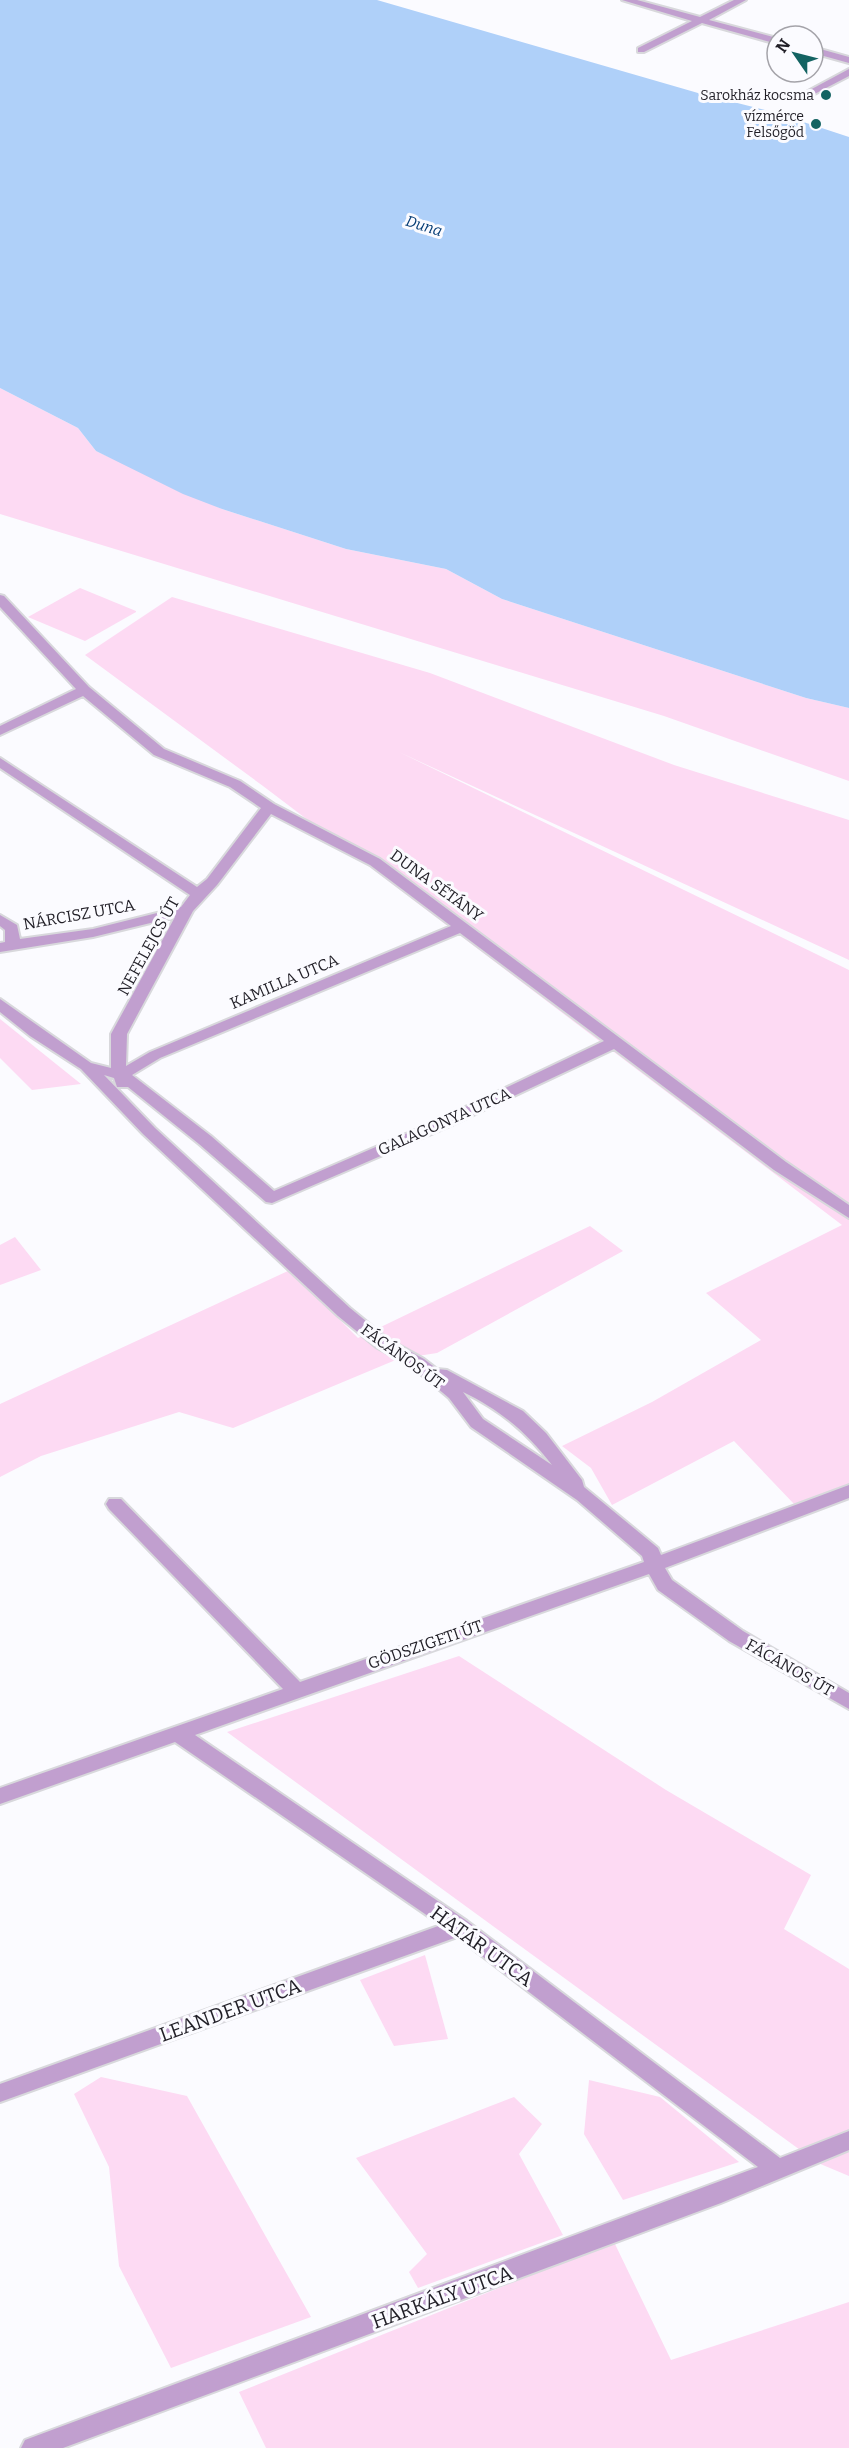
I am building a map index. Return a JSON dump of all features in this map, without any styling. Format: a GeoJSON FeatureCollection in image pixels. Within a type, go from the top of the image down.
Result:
{"type":"FeatureCollection","features":[{"type":"Feature","properties":{"kind":"street"},"geometry":{"type":"LineString","coordinates":[[627,0],[765,38]]}},
{"type":"Feature","properties":{"kind":"street"},"geometry":{"type":"LineString","coordinates":[[641,50],[741,0]]}},
{"type":"Feature","properties":{"kind":"street"},"geometry":{"type":"LineString","coordinates":[[825,53],[849,60]]}},
{"type":"Feature","properties":{"kind":"street"},"geometry":{"type":"LineString","coordinates":[[800,98],[849,72]]}},
{"type":"Feature","properties":{"kind":"street","name":"DUNA SÉTÁNY"},"geometry":{"type":"LineString","coordinates":[[0,599],[84,690],[159,752],[236,784],[269,807],[375,862],[780,1166],[849,1214]]}},
{"type":"Feature","properties":{"kind":"street"},"geometry":{"type":"LineString","coordinates":[[0,731],[84,690]]}},
{"type":"Feature","properties":{"kind":"street","name":"NEFELEJCS ÚT"},"geometry":{"type":"LineString","coordinates":[[0,762],[198,894],[186,910],[119,1034],[117,1059],[122,1075],[126,1106]]}},
{"type":"Feature","properties":{"kind":"street"},"geometry":{"type":"LineString","coordinates":[[198,894],[212,882],[269,807]]}},
{"type":"Feature","properties":{"kind":"street","name":"NÁRCISZ UTCA"},"geometry":{"type":"LineString","coordinates":[[6,923],[6,946],[93,933],[186,910]]}},
{"type":"Feature","properties":{"kind":"street","name":"KAMILLA UTCA"},"geometry":{"type":"LineString","coordinates":[[122,1075],[155,1055],[463,926]]}},
{"type":"Feature","properties":{"kind":"street","name":"FÁCÁNOS ÚT"},"geometry":{"type":"LineString","coordinates":[[0,1004],[35,1033],[86,1066],[149,1131],[344,1312],[382,1343],[418,1363],[455,1394],[477,1423],[583,1495],[651,1553],[654,1565],[665,1585],[736,1636],[849,1702]]}},
{"type":"Feature","properties":{"kind":"street","name":"GALAGONYA UTCA"},"geometry":{"type":"LineString","coordinates":[[122,1075],[206,1140],[272,1198],[444,1123],[615,1042]]}},
{"type":"Feature","properties":{"kind":"street"},"geometry":{"type":"LineString","coordinates":[[86,1066],[122,1075]]}},
{"type":"Feature","properties":{"kind":"street"},"geometry":{"type":"LineString","coordinates":[[418,1363],[496,1402],[525,1422],[547,1445],[583,1495]]}},
{"type":"Feature","properties":{"kind":"street","name":"GÖDSZIGETI ÚT"},"geometry":{"type":"LineString","coordinates":[[0,1796],[180,1735],[296,1690],[654,1565],[849,1491]]}},
{"type":"Feature","properties":{"kind":"street"},"geometry":{"type":"LineString","coordinates":[[115,1504],[296,1690]]}},
{"type":"Feature","properties":{"kind":"street","name":"HATÁR UTCA"},"geometry":{"type":"LineString","coordinates":[[180,1735],[460,1928],[776,2168]]}},
{"type":"Feature","properties":{"kind":"street","name":"LEANDER UTCA"},"geometry":{"type":"LineString","coordinates":[[0,2092],[460,1928]]}},
{"type":"Feature","properties":{"kind":"street","name":"HARKÁLY UTCA"},"geometry":{"type":"LineString","coordinates":[[33,2448],[713,2196],[776,2168],[849,2140]]}},
{"type":"Feature","properties":{"kind":"shaded area"},"geometry":{"type":"Polygon","coordinates":[[[0,388],[78,428],[96,451],[222,509],[346,549],[446,569],[502,599],[806,698],[849,708],[849,781],[664,716],[0,514],[0,388]]]}},
{"type":"Feature","properties":{"kind":"shaded area"},"geometry":{"type":"Polygon","coordinates":[[[80,588],[136,612],[85,641],[28,617],[80,588]]]}},
{"type":"Feature","properties":{"kind":"shaded area"},"geometry":{"type":"Polygon","coordinates":[[[172,597],[430,673],[674,765],[849,820],[849,960],[399,752],[849,970],[849,1484],[794,1504],[734,1441],[612,1505],[591,1468],[562,1446],[652,1402],[761,1340],[706,1293],[842,1225],[263,786],[85,655],[172,597]]]}},
{"type":"Feature","properties":{"kind":"shaded area"},"geometry":{"type":"Polygon","coordinates":[[[0,1019],[81,1084],[32,1090],[0,1058],[0,1019]]]}},
{"type":"Feature","properties":{"kind":"shaded area"},"geometry":{"type":"Polygon","coordinates":[[[590,1226],[623,1251],[437,1353],[398,1359],[233,1428],[179,1412],[41,1456],[0,1477],[0,1404],[290,1270],[358,1338],[590,1226]]]}},
{"type":"Feature","properties":{"kind":"shaded area"},"geometry":{"type":"Polygon","coordinates":[[[15,1237],[41,1270],[0,1285],[0,1245],[15,1237]]]}},
{"type":"Feature","properties":{"kind":"shaded area"},"geometry":{"type":"Polygon","coordinates":[[[459,1656],[666,1790],[811,1875],[784,1929],[849,1969],[849,2176],[818,2163],[227,1732],[459,1656]]]}},
{"type":"Feature","properties":{"kind":"shaded area"},"geometry":{"type":"Polygon","coordinates":[[[425,1955],[448,2039],[394,2046],[360,1980],[425,1955]]]}},
{"type":"Feature","properties":{"kind":"shaded area"},"geometry":{"type":"Polygon","coordinates":[[[101,2077],[187,2096],[311,2317],[171,2368],[119,2266],[109,2167],[74,2094],[101,2077]]]}},
{"type":"Feature","properties":{"kind":"shaded area"},"geometry":{"type":"Polygon","coordinates":[[[589,2080],[660,2097],[739,2162],[623,2200],[584,2134],[589,2080]]]}},
{"type":"Feature","properties":{"kind":"shaded area"},"geometry":{"type":"Polygon","coordinates":[[[514,2097],[542,2124],[519,2154],[563,2235],[418,2288],[409,2272],[427,2254],[356,2158],[514,2097]]]}},
{"type":"Feature","properties":{"kind":"shaded area"},"geometry":{"type":"Polygon","coordinates":[[[614,2242],[671,2360],[849,2302],[849,2448],[266,2448],[239,2392],[614,2242]]]}},
{"type":"Feature","properties":{"kind":"water","name":"Duna"},"geometry":{"type":"Polygon","coordinates":[[[0,0],[377,0],[698,93],[773,112],[849,137],[849,708],[806,698],[502,599],[446,569],[346,549],[222,509],[183,494],[96,451],[78,428],[0,388],[0,0]]]}},
{"type":"Feature","properties":{"kind":"place","name":"Sarokház kocsma"},"geometry":{"type":"Point","coordinates":[826,95]}},
{"type":"Feature","properties":{"kind":"place","name":"vízmérce Felsőgöd"},"geometry":{"type":"Point","coordinates":[816,124]}}]}
